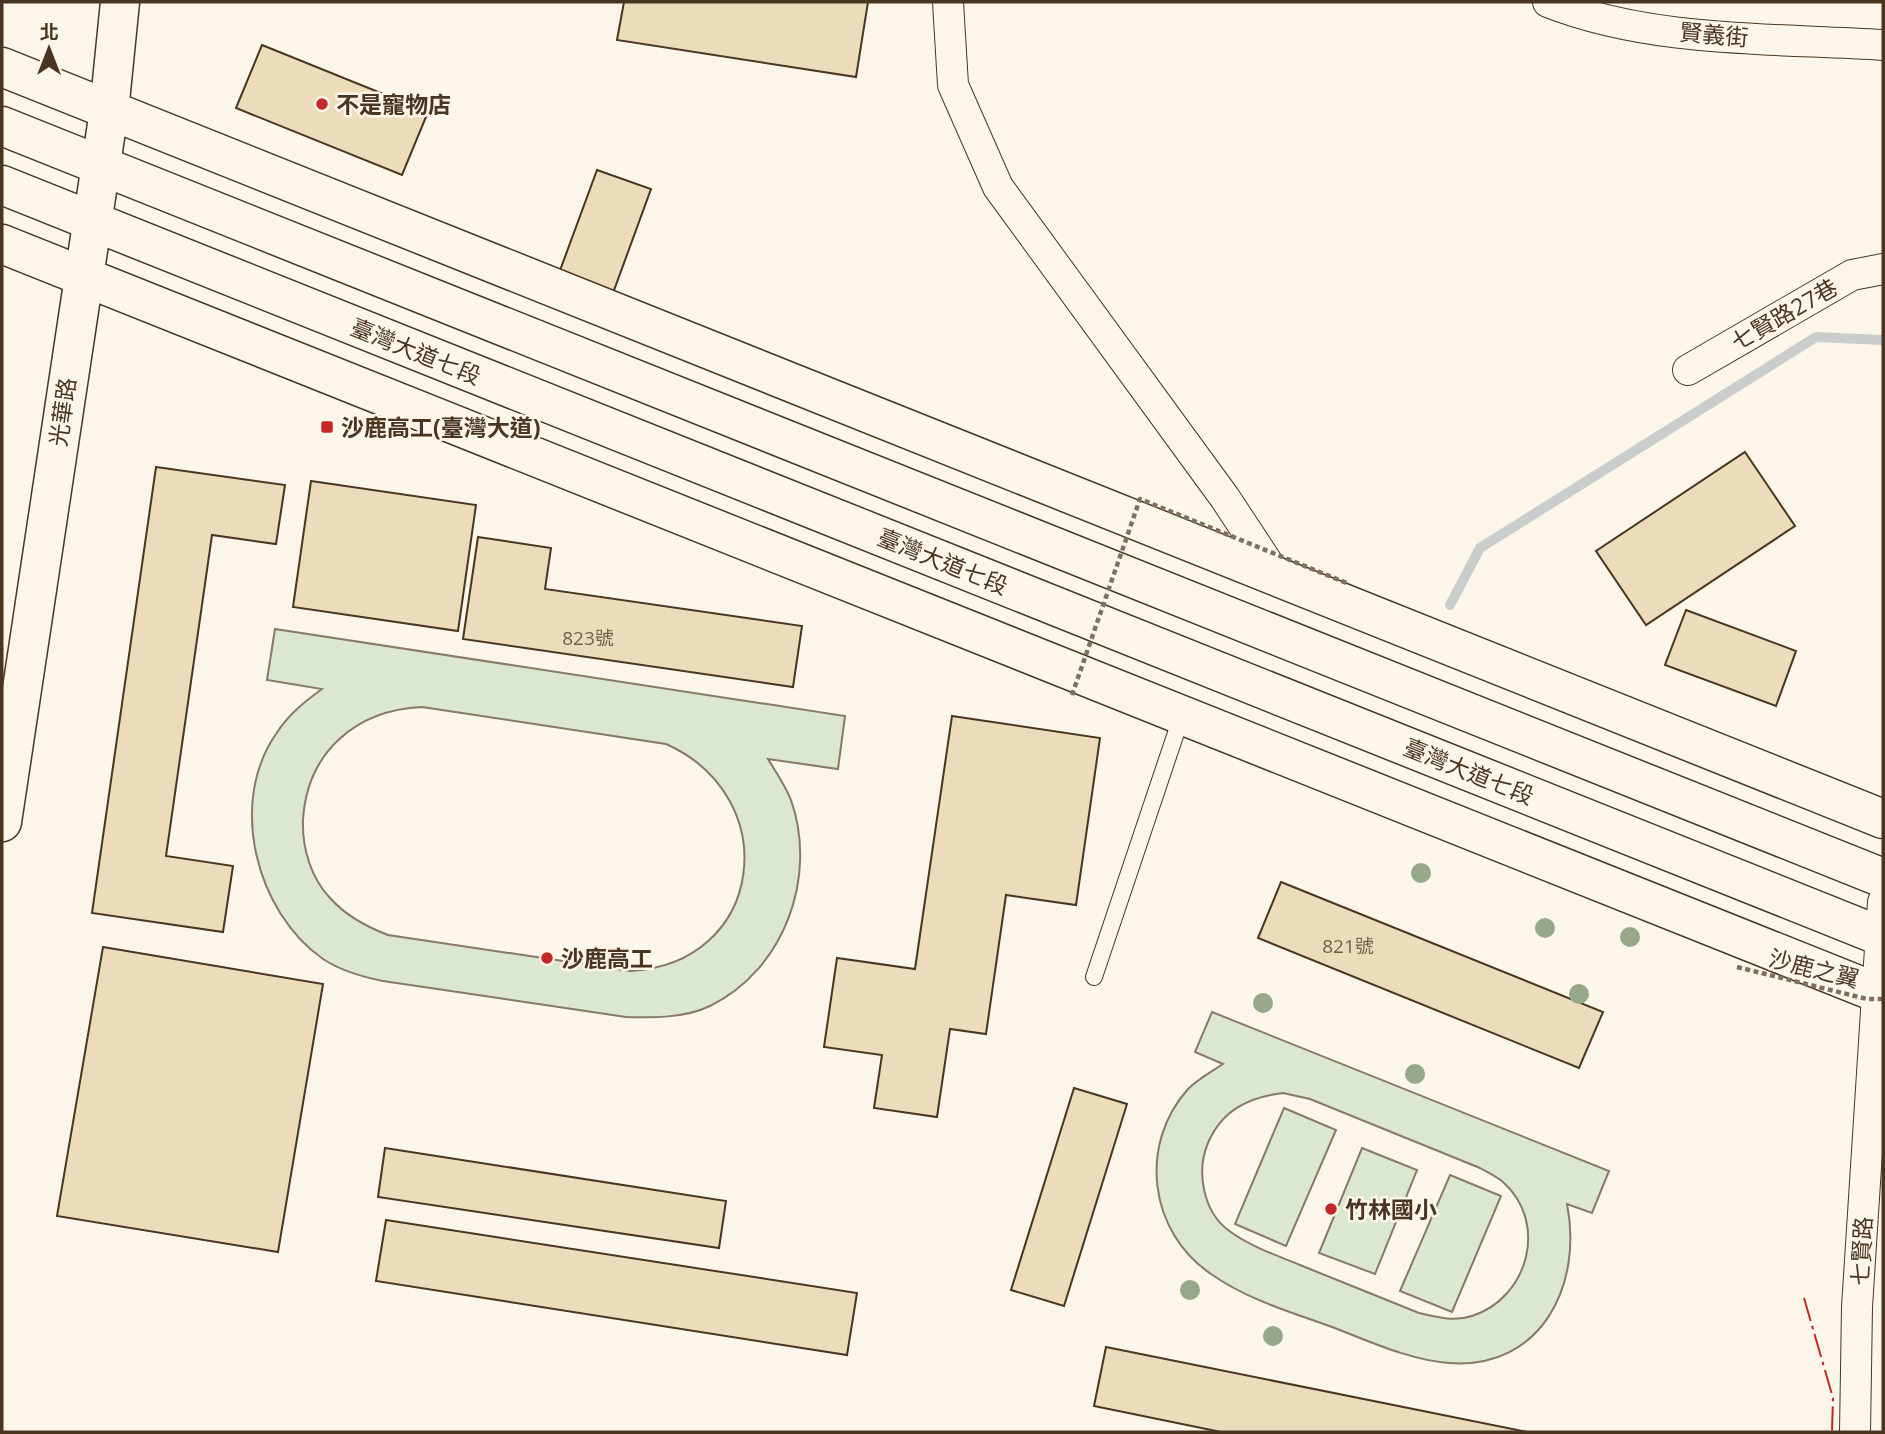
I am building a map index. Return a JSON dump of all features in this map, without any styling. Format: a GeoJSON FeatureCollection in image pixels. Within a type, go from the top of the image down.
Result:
{"type":"FeatureCollection","features":[{"type":"Feature","properties":{"kind":"main road","name":"光華路"},"geometry":{"type":"LineString","coordinates":[[2,822],[6,765],[109,111],[120,2]]}},
{"type":"Feature","properties":{"kind":"main road"},"geometry":{"type":"LineString","coordinates":[[2,67],[1883,819]]}},
{"type":"Feature","properties":{"kind":"main road"},"geometry":{"type":"LineString","coordinates":[[2,126],[1883,878]]}},
{"type":"Feature","properties":{"kind":"main road"},"geometry":{"type":"LineString","coordinates":[[100,166],[180,139]]}},
{"type":"Feature","properties":{"kind":"main road","name":"臺灣大道七段"},"geometry":{"type":"LineString","coordinates":[[2,185],[1882,925]]}},
{"type":"Feature","properties":{"kind":"main road"},"geometry":{"type":"LineString","coordinates":[[2,244],[1881,995]]}},
{"type":"Feature","properties":{"kind":"street"},"geometry":{"type":"LineString","coordinates":[[948,2],[953,85],[998,187],[1225,498],[1277,577]]}},
{"type":"Feature","properties":{"kind":"street","name":"賢義街"},"geometry":{"type":"LineString","coordinates":[[1548,2],[1586,17],[1693,34],[1883,45]]}},
{"type":"Feature","properties":{"kind":"street","name":"七賢路27巷"},"geometry":{"type":"LineString","coordinates":[[1688,370],[1852,275],[1883,270]]}},
{"type":"Feature","properties":{"kind":"street","name":"七賢路"},"geometry":{"type":"LineString","coordinates":[[1855,1432],[1857,1307],[1881,995],[1882,925]]}},
{"type":"Feature","properties":{"kind":"lane"},"geometry":{"type":"LineString","coordinates":[[1094,977],[1182,715]]}},
{"type":"Feature","properties":{"kind":"path"},"geometry":{"type":"LineString","coordinates":[[1072,695],[1140,499],[1349,584]]}},
{"type":"Feature","properties":{"kind":"path","name":"沙鹿之翼"},"geometry":{"type":"LineString","coordinates":[[1737,967],[1867,999],[1881,995]]}},
{"type":"Feature","properties":{"kind":"green space"},"geometry":{"type":"Polygon","coordinates":[[[275,629],[845,716],[838,769],[768,759],[791,800],[798,829],[800,860],[797,890],[788,918],[775,945],[758,969],[736,990],[700,1010],[679,1015],[626,1017],[368,978],[323,959],[300,939],[281,914],[266,885],[256,855],[252,823],[254,792],[261,762],[276,734],[297,709],[322,689],[267,680],[275,629]],[[422,707],[376,716],[356,726],[339,740],[314,774],[303,820],[309,862],[323,890],[336,904],[357,920],[388,935],[630,971],[675,961],[709,940],[732,910],[743,875],[742,837],[730,801],[704,769],[666,744],[422,707]]]}},
{"type":"Feature","properties":{"kind":"green space"},"geometry":{"type":"Polygon","coordinates":[[[1212,1012],[1609,1171],[1592,1213],[1567,1204],[1570,1234],[1568,1264],[1561,1291],[1549,1316],[1531,1337],[1509,1352],[1481,1361],[1449,1363],[1389,1349],[1270,1305],[1211,1274],[1190,1256],[1174,1235],[1163,1212],[1158,1187],[1157,1161],[1162,1136],[1172,1111],[1192,1085],[1223,1064],[1195,1052],[1212,1012]],[[1283,1093],[1259,1098],[1238,1107],[1221,1122],[1204,1154],[1202,1178],[1208,1202],[1219,1222],[1236,1236],[1263,1250],[1419,1313],[1445,1318],[1465,1318],[1491,1307],[1507,1293],[1519,1277],[1526,1258],[1528,1238],[1525,1218],[1517,1199],[1503,1182],[1480,1168],[1310,1099],[1283,1093]]]}},
{"type":"Feature","properties":{"kind":"green space"},"geometry":{"type":"Polygon","coordinates":[[[1284,1108],[1336,1130],[1286,1246],[1235,1224],[1284,1108]]]}},
{"type":"Feature","properties":{"kind":"green space"},"geometry":{"type":"Polygon","coordinates":[[[1362,1148],[1417,1170],[1375,1274],[1319,1253],[1362,1148]]]}},
{"type":"Feature","properties":{"kind":"green space"},"geometry":{"type":"Polygon","coordinates":[[[1450,1175],[1501,1196],[1452,1312],[1400,1291],[1450,1175]]]}},
{"type":"Feature","properties":{"kind":"building"},"geometry":{"type":"Polygon","coordinates":[[[624,2],[868,2],[856,77],[617,40],[624,2]]]}},
{"type":"Feature","properties":{"kind":"building"},"geometry":{"type":"Polygon","coordinates":[[[262,45],[428,112],[402,175],[236,108],[262,45]]]}},
{"type":"Feature","properties":{"kind":"building"},"geometry":{"type":"Polygon","coordinates":[[[597,170],[651,189],[609,304],[555,284],[597,170]]]}},
{"type":"Feature","properties":{"kind":"building"},"geometry":{"type":"Polygon","coordinates":[[[1745,452],[1795,526],[1646,625],[1596,551],[1745,452]]]}},
{"type":"Feature","properties":{"kind":"building"},"geometry":{"type":"Polygon","coordinates":[[[156,467],[285,485],[276,544],[212,535],[166,856],[233,866],[223,932],[92,913],[156,467]]]}},
{"type":"Feature","properties":{"kind":"building"},"geometry":{"type":"Polygon","coordinates":[[[311,481],[476,505],[458,631],[293,607],[311,481]]]}},
{"type":"Feature","properties":{"kind":"building"},"geometry":{"type":"Polygon","coordinates":[[[478,537],[551,548],[545,589],[802,626],[793,687],[463,639],[478,537]]]}},
{"type":"Feature","properties":{"kind":"building"},"geometry":{"type":"Polygon","coordinates":[[[1686,610],[1796,651],[1776,706],[1665,665],[1686,610]]]}},
{"type":"Feature","properties":{"kind":"building"},"geometry":{"type":"Polygon","coordinates":[[[952,716],[1100,738],[1076,905],[1006,895],[986,1034],[950,1029],[937,1117],[874,1108],[882,1055],[824,1047],[837,958],[915,969],[952,716]]]}},
{"type":"Feature","properties":{"kind":"building"},"geometry":{"type":"Polygon","coordinates":[[[1281,882],[1603,1012],[1579,1068],[1258,938],[1281,882]]]}},
{"type":"Feature","properties":{"kind":"building"},"geometry":{"type":"Polygon","coordinates":[[[103,947],[323,984],[278,1252],[57,1216],[103,947]]]}},
{"type":"Feature","properties":{"kind":"building"},"geometry":{"type":"Polygon","coordinates":[[[1074,1088],[1127,1104],[1064,1306],[1011,1290],[1074,1088]]]}},
{"type":"Feature","properties":{"kind":"building"},"geometry":{"type":"Polygon","coordinates":[[[385,1148],[726,1201],[719,1248],[378,1197],[385,1148]]]}},
{"type":"Feature","properties":{"kind":"building"},"geometry":{"type":"Polygon","coordinates":[[[386,1220],[857,1293],[847,1355],[376,1281],[386,1220]]]}},
{"type":"Feature","properties":{"kind":"building"},"geometry":{"type":"Polygon","coordinates":[[[1106,1347],[1527,1432],[1221,1432],[1094,1406],[1106,1347]]]}},
{"type":"Feature","properties":{"kind":"waterway"},"geometry":{"type":"LineString","coordinates":[[1450,605],[1480,548],[1816,337],[1883,340]]}},
{"type":"Feature","properties":{"kind":"power"},"geometry":{"type":"LineString","coordinates":[[1804,1298],[1833,1398],[1832,1432]]}},
{"type":"Feature","properties":{"kind":"place","name":"不是寵物店"},"geometry":{"type":"Point","coordinates":[322,104]}},
{"type":"Feature","properties":{"kind":"place","name":"沙鹿高工(臺灣大道)"},"geometry":{"type":"Point","coordinates":[327,427]}},
{"type":"Feature","properties":{"kind":"place","name":"沙鹿高工"},"geometry":{"type":"Point","coordinates":[547,958]}},
{"type":"Feature","properties":{"kind":"place","name":"竹林國小"},"geometry":{"type":"Point","coordinates":[1331,1209]}}]}
